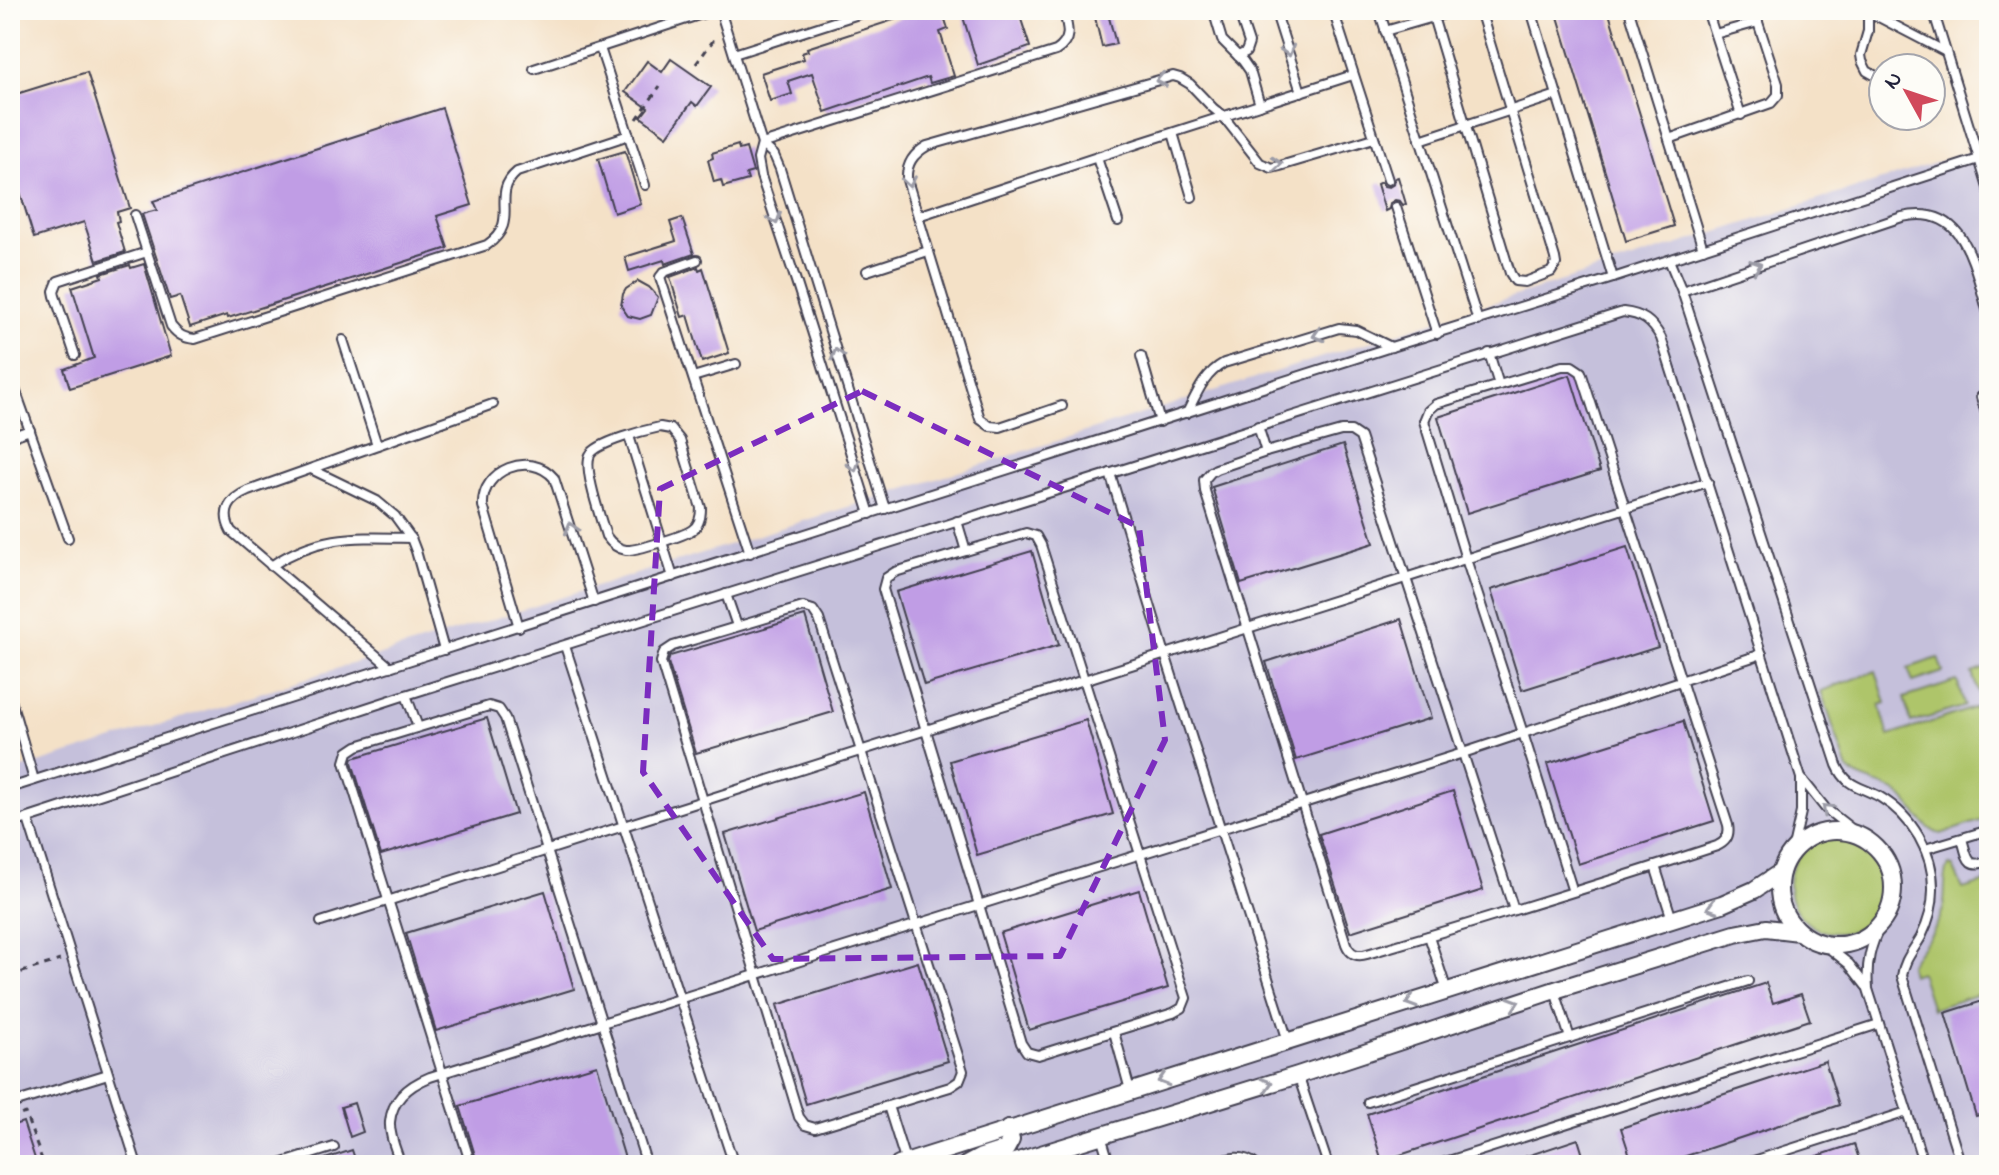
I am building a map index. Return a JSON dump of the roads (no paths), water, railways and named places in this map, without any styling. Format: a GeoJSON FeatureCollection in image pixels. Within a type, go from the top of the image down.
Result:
{"type":"FeatureCollection","features":[{"type":"Feature","properties":{"kind":"street"},"geometry":{"type":"LineString","coordinates":[[1843,831],[1858,834],[1876,845],[1889,862],[1894,883],[1892,904],[1871,935],[1856,942],[1841,946],[1811,940],[1788,919],[1781,904],[1781,872],[1792,852],[1815,834],[1843,831]]}},
{"type":"Feature","properties":{"kind":"street"},"geometry":{"type":"LineString","coordinates":[[902,1164],[1739,898],[1781,872]]}},
{"type":"Feature","properties":{"kind":"street"},"geometry":{"type":"LineString","coordinates":[[1005,1165],[1743,932],[1766,928],[1799,932]]}},
{"type":"Feature","properties":{"kind":"street"},"geometry":{"type":"LineString","coordinates":[[966,1165],[1006,1149],[1011,1140],[1008,1129]]}},
{"type":"Feature","properties":{"kind":"lane"},"geometry":{"type":"LineString","coordinates":[[534,69],[717,10],[762,144],[758,159],[761,176],[870,514]]}},
{"type":"Feature","properties":{"kind":"lane"},"geometry":{"type":"LineString","coordinates":[[734,54],[871,10]]}},
{"type":"Feature","properties":{"kind":"lane"},"geometry":{"type":"LineString","coordinates":[[1213,10],[1222,40],[1250,71],[1260,105]]}},
{"type":"Feature","properties":{"kind":"lane"},"geometry":{"type":"LineString","coordinates":[[1238,10],[1249,43],[1246,52],[1238,56]]}},
{"type":"Feature","properties":{"kind":"lane"},"geometry":{"type":"LineString","coordinates":[[1275,10],[1301,92]]}},
{"type":"Feature","properties":{"kind":"lane"},"geometry":{"type":"LineString","coordinates":[[1333,10],[1388,180]]}},
{"type":"Feature","properties":{"kind":"lane"},"geometry":{"type":"LineString","coordinates":[[1379,10],[1478,321]]}},
{"type":"Feature","properties":{"kind":"lane"},"geometry":{"type":"LineString","coordinates":[[1385,31],[1432,14],[1458,10]]}},
{"type":"Feature","properties":{"kind":"lane"},"geometry":{"type":"LineString","coordinates":[[1432,14],[1512,277],[1515,281],[1525,282],[1548,274],[1554,269],[1555,258],[1480,10]]}},
{"type":"Feature","properties":{"kind":"lane"},"geometry":{"type":"LineString","coordinates":[[1531,10],[1613,278]]}},
{"type":"Feature","properties":{"kind":"lane"},"geometry":{"type":"LineString","coordinates":[[1629,10],[1703,249]]}},
{"type":"Feature","properties":{"kind":"lane"},"geometry":{"type":"LineString","coordinates":[[1707,10],[1741,115]]}},
{"type":"Feature","properties":{"kind":"lane"},"geometry":{"type":"LineString","coordinates":[[1669,139],[1771,103],[1778,95],[1778,84],[1754,10]]}},
{"type":"Feature","properties":{"kind":"lane"},"geometry":{"type":"LineString","coordinates":[[1933,10],[1946,52]]}},
{"type":"Feature","properties":{"kind":"lane"},"geometry":{"type":"LineString","coordinates":[[762,144],[1056,51],[1064,45],[1068,36],[1066,11]]}},
{"type":"Feature","properties":{"kind":"lane"},"geometry":{"type":"LineString","coordinates":[[1867,71],[1861,55],[1868,31],[1868,11],[1946,52]]}},
{"type":"Feature","properties":{"kind":"lane"},"geometry":{"type":"LineString","coordinates":[[1715,34],[1758,22]]}},
{"type":"Feature","properties":{"kind":"lane"},"geometry":{"type":"LineString","coordinates":[[600,48],[645,185]]}},
{"type":"Feature","properties":{"kind":"lane"},"geometry":{"type":"LineString","coordinates":[[1947,55],[1989,191]]}},
{"type":"Feature","properties":{"kind":"lane"},"geometry":{"type":"LineString","coordinates":[[918,216],[1353,75]]}},
{"type":"Feature","properties":{"kind":"lane"},"geometry":{"type":"LineString","coordinates":[[1062,406],[1000,427],[990,426],[980,419],[907,180],[908,165],[916,154],[927,146],[1173,76],[1185,80],[1233,127],[1255,158],[1272,168],[1374,138]]}},
{"type":"Feature","properties":{"kind":"lane"},"geometry":{"type":"LineString","coordinates":[[1420,140],[1557,95]]}},
{"type":"Feature","properties":{"kind":"lane"},"geometry":{"type":"LineString","coordinates":[[135,215],[171,326],[177,334],[195,339],[487,245],[495,240],[504,226],[505,189],[507,182],[517,172],[628,133]]}},
{"type":"Feature","properties":{"kind":"lane"},"geometry":{"type":"LineString","coordinates":[[1173,133],[1192,197]]}},
{"type":"Feature","properties":{"kind":"lane"},"geometry":{"type":"LineString","coordinates":[[762,144],[769,148],[778,162],[885,509]]}},
{"type":"Feature","properties":{"kind":"lane"},"geometry":{"type":"LineString","coordinates":[[1097,158],[1118,221]]}},
{"type":"Feature","properties":{"kind":"lane"},"geometry":{"type":"LineString","coordinates":[[10,788],[1979,159]]}},
{"type":"Feature","properties":{"kind":"lane"},"geometry":{"type":"LineString","coordinates":[[1396,207],[1437,334]]}},
{"type":"Feature","properties":{"kind":"lane"},"geometry":{"type":"LineString","coordinates":[[1682,291],[1902,217],[1929,214],[1953,226],[1962,237],[1989,316]]}},
{"type":"Feature","properties":{"kind":"lane"},"geometry":{"type":"LineString","coordinates":[[867,271],[928,251]]}},
{"type":"Feature","properties":{"kind":"lane"},"geometry":{"type":"LineString","coordinates":[[75,355],[55,296],[58,281],[147,252]]}},
{"type":"Feature","properties":{"kind":"lane"},"geometry":{"type":"LineString","coordinates":[[697,260],[664,272],[660,277],[750,553]]}},
{"type":"Feature","properties":{"kind":"lane"},"geometry":{"type":"LineString","coordinates":[[1669,260],[1682,291],[1837,765],[1846,780],[1878,796],[1908,820],[1925,849],[1933,889],[1931,906],[1927,924],[1905,961],[1902,976],[1961,1165]]}},
{"type":"Feature","properties":{"kind":"lane"},"geometry":{"type":"LineString","coordinates":[[797,284],[813,279]]}},
{"type":"Feature","properties":{"kind":"lane"},"geometry":{"type":"LineString","coordinates":[[10,824],[406,695],[1623,312],[1647,319],[1661,338],[1801,778],[1801,812],[1792,852]]}},
{"type":"Feature","properties":{"kind":"lane"},"geometry":{"type":"LineString","coordinates":[[1187,413],[1205,378],[1224,363],[1339,328],[1356,330],[1391,347]]}},
{"type":"Feature","properties":{"kind":"lane"},"geometry":{"type":"LineString","coordinates":[[343,340],[377,445]]}},
{"type":"Feature","properties":{"kind":"lane"},"geometry":{"type":"LineString","coordinates":[[1489,353],[1499,385]]}},
{"type":"Feature","properties":{"kind":"lane"},"geometry":{"type":"LineString","coordinates":[[1141,356],[1160,422]]}},
{"type":"Feature","properties":{"kind":"lane"},"geometry":{"type":"LineString","coordinates":[[693,377],[736,364]]}},
{"type":"Feature","properties":{"kind":"lane"},"geometry":{"type":"LineString","coordinates":[[1514,910],[1362,442],[1356,433],[1341,431],[1266,452],[1211,472],[1203,485],[1247,629],[1346,944],[1352,953],[1362,956],[1429,936],[1573,892],[1655,866],[1722,844],[1728,836],[1729,830],[1682,681],[1583,377],[1577,368],[1562,366],[1436,404],[1425,415],[1425,426],[1466,559],[1573,892]]}},
{"type":"Feature","properties":{"kind":"lane"},"geometry":{"type":"LineString","coordinates":[[10,375],[68,538]]}},
{"type":"Feature","properties":{"kind":"lane"},"geometry":{"type":"LineString","coordinates":[[1981,397],[1989,423]]}},
{"type":"Feature","properties":{"kind":"lane"},"geometry":{"type":"LineString","coordinates":[[390,667],[231,531],[226,520],[227,507],[241,494],[493,404]]}},
{"type":"Feature","properties":{"kind":"lane"},"geometry":{"type":"LineString","coordinates":[[1258,426],[1266,452]]}},
{"type":"Feature","properties":{"kind":"lane"},"geometry":{"type":"LineString","coordinates":[[660,427],[671,429],[680,440],[701,508],[701,518],[692,530],[662,541],[633,550],[621,549],[610,542],[588,471],[588,459],[594,449],[660,427]]}},
{"type":"Feature","properties":{"kind":"lane"},"geometry":{"type":"LineString","coordinates":[[10,437],[30,430]]}},
{"type":"Feature","properties":{"kind":"lane"},"geometry":{"type":"LineString","coordinates":[[629,436],[673,577]]}},
{"type":"Feature","properties":{"kind":"lane"},"geometry":{"type":"LineString","coordinates":[[519,627],[482,497],[495,475],[521,465],[536,465],[554,478],[594,602]]}},
{"type":"Feature","properties":{"kind":"lane"},"geometry":{"type":"LineString","coordinates":[[311,469],[377,501],[395,516],[411,538],[444,650]]}},
{"type":"Feature","properties":{"kind":"lane"},"geometry":{"type":"LineString","coordinates":[[1110,473],[1288,1042]]}},
{"type":"Feature","properties":{"kind":"lane"},"geometry":{"type":"LineString","coordinates":[[321,922],[1708,482]]}},
{"type":"Feature","properties":{"kind":"lane"},"geometry":{"type":"LineString","coordinates":[[957,521],[966,551]]}},
{"type":"Feature","properties":{"kind":"lane"},"geometry":{"type":"LineString","coordinates":[[1026,533],[1039,540],[1186,998],[1178,1011],[1038,1055],[1027,1052],[1021,1043],[884,594],[886,578],[895,572],[966,551],[1026,533]]}},
{"type":"Feature","properties":{"kind":"lane"},"geometry":{"type":"LineString","coordinates":[[271,566],[299,550],[327,540],[411,538]]}},
{"type":"Feature","properties":{"kind":"lane"},"geometry":{"type":"LineString","coordinates":[[726,594],[737,626]]}},
{"type":"Feature","properties":{"kind":"lane"},"geometry":{"type":"LineString","coordinates":[[808,607],[819,619],[963,1071],[955,1085],[815,1128],[801,1122],[662,668],[661,657],[668,648],[737,626],[808,607]]}},
{"type":"Feature","properties":{"kind":"lane"},"geometry":{"type":"LineString","coordinates":[[565,646],[734,1165]]}},
{"type":"Feature","properties":{"kind":"lane"},"geometry":{"type":"LineString","coordinates":[[401,1165],[390,1123],[402,1094],[415,1083],[1463,753],[1762,654]]}},
{"type":"Feature","properties":{"kind":"lane"},"geometry":{"type":"LineString","coordinates":[[406,695],[418,727]]}},
{"type":"Feature","properties":{"kind":"lane"},"geometry":{"type":"LineString","coordinates":[[10,697],[34,780]]}},
{"type":"Feature","properties":{"kind":"lane"},"geometry":{"type":"LineString","coordinates":[[471,1165],[345,762],[352,748],[489,706],[499,709],[505,718],[647,1165]]}},
{"type":"Feature","properties":{"kind":"lane"},"geometry":{"type":"LineString","coordinates":[[1801,778],[1826,809],[1858,834]]}},
{"type":"Feature","properties":{"kind":"lane"},"geometry":{"type":"LineString","coordinates":[[28,819],[137,1165]]}},
{"type":"Feature","properties":{"kind":"lane"},"geometry":{"type":"LineString","coordinates":[[1925,849],[1989,830]]}},
{"type":"Feature","properties":{"kind":"lane"},"geometry":{"type":"LineString","coordinates":[[1962,839],[1973,864],[1989,861]]}},
{"type":"Feature","properties":{"kind":"lane"},"geometry":{"type":"LineString","coordinates":[[1655,866],[1672,919]]}},
{"type":"Feature","properties":{"kind":"lane"},"geometry":{"type":"LineString","coordinates":[[1882,923],[1869,955],[1868,989],[1924,1165]]}},
{"type":"Feature","properties":{"kind":"lane"},"geometry":{"type":"LineString","coordinates":[[1429,936],[1447,991]]}},
{"type":"Feature","properties":{"kind":"lane"},"geometry":{"type":"LineString","coordinates":[[1825,945],[1849,964],[1868,989]]}},
{"type":"Feature","properties":{"kind":"lane"},"geometry":{"type":"LineString","coordinates":[[1368,1102],[1748,981]]}},
{"type":"Feature","properties":{"kind":"lane"},"geometry":{"type":"LineString","coordinates":[[1555,990],[1570,1038]]}},
{"type":"Feature","properties":{"kind":"lane"},"geometry":{"type":"LineString","coordinates":[[1436,1165],[1879,1024]]}},
{"type":"Feature","properties":{"kind":"lane"},"geometry":{"type":"LineString","coordinates":[[1114,1032],[1130,1090]]}},
{"type":"Feature","properties":{"kind":"lane"},"geometry":{"type":"LineString","coordinates":[[10,1104],[108,1074]]}},
{"type":"Feature","properties":{"kind":"lane"},"geometry":{"type":"LineString","coordinates":[[1298,1075],[1328,1165]]}},
{"type":"Feature","properties":{"kind":"lane"},"geometry":{"type":"LineString","coordinates":[[888,1106],[902,1164]]}},
{"type":"Feature","properties":{"kind":"lane"},"geometry":{"type":"LineString","coordinates":[[1741,1165],[1907,1112]]}},
{"type":"Feature","properties":{"kind":"lane"},"geometry":{"type":"LineString","coordinates":[[1101,1136],[1110,1165]]}},
{"type":"Feature","properties":{"kind":"lane"},"geometry":{"type":"LineString","coordinates":[[277,1165],[334,1147]]}},
{"type":"Feature","properties":{"kind":"lane"},"geometry":{"type":"LineString","coordinates":[[1209,1165],[1238,1157],[1256,1165]]}}]}
